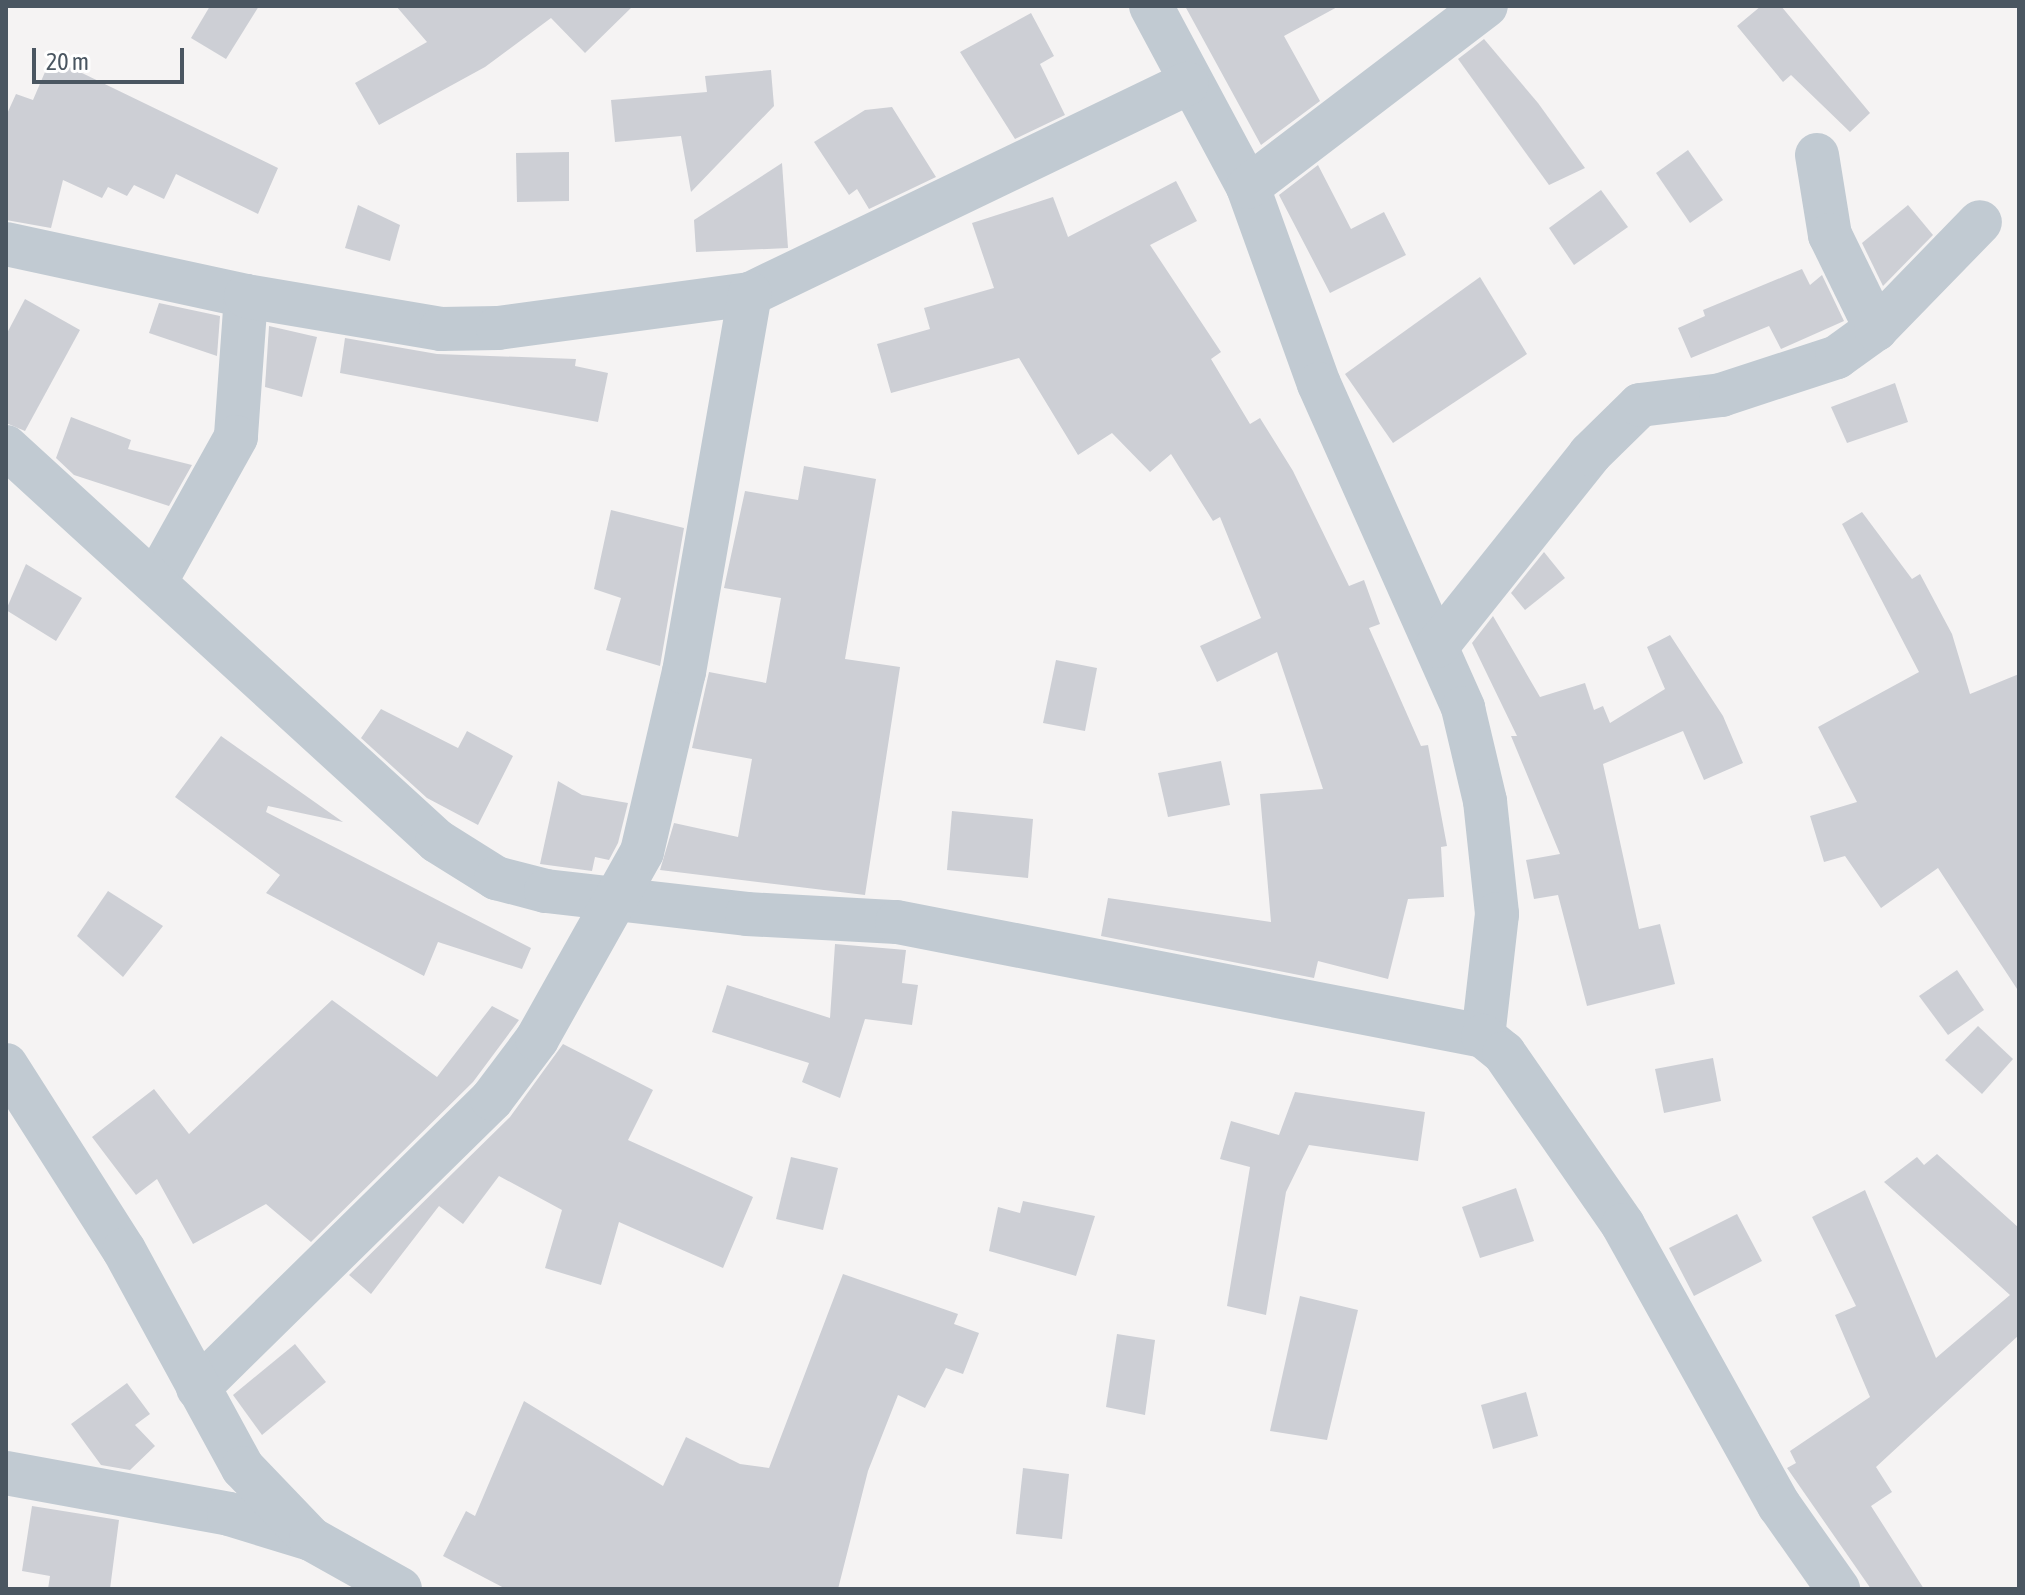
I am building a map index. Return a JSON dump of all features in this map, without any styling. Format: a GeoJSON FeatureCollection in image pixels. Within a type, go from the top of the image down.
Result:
{"type":"FeatureCollection","features":[{"type":"Feature","properties":{"kind":"street"},"geometry":{"type":"LineString","coordinates":[[1151,6],[1187,84],[1248,187],[1319,384],[1463,708],[1495,883],[1483,1036]]}},
{"type":"Feature","properties":{"kind":"street"},"geometry":{"type":"LineString","coordinates":[[1248,187],[1486,6]]}},
{"type":"Feature","properties":{"kind":"street"},"geometry":{"type":"LineString","coordinates":[[6,244],[246,296],[441,329],[498,328],[750,294],[1187,84]]}},
{"type":"Feature","properties":{"kind":"street"},"geometry":{"type":"LineString","coordinates":[[1817,155],[1830,235],[1876,329]]}},
{"type":"Feature","properties":{"kind":"street"},"geometry":{"type":"LineString","coordinates":[[1437,646],[1590,454],[1640,405],[1721,395],[1837,357],[1876,329],[1980,222]]}},
{"type":"Feature","properties":{"kind":"street"},"geometry":{"type":"LineString","coordinates":[[198,1388],[492,1099],[537,1039],[621,894],[642,852],[684,672],[750,294]]}},
{"type":"Feature","properties":{"kind":"street"},"geometry":{"type":"LineString","coordinates":[[157,579],[236,437],[246,296]]}},
{"type":"Feature","properties":{"kind":"street"},"geometry":{"type":"LineString","coordinates":[[6,447],[157,579],[437,841],[496,878],[546,891],[621,894],[747,914],[897,922],[1483,1036],[1504,1053],[1623,1225],[1779,1505],[1838,1589]]}},
{"type":"Feature","properties":{"kind":"street"},"geometry":{"type":"LineString","coordinates":[[6,1065],[124,1250],[243,1468],[311,1539]]}},
{"type":"Feature","properties":{"kind":"street"},"geometry":{"type":"LineString","coordinates":[[6,1473],[229,1514],[311,1539],[400,1589]]}},
{"type":"Feature","properties":{"kind":"building"},"geometry":{"type":"Polygon","coordinates":[[[210,6],[259,6],[226,59],[191,38],[210,6]]]}},
{"type":"Feature","properties":{"kind":"building"},"geometry":{"type":"Polygon","coordinates":[[[396,6],[633,6],[585,53],[551,18],[485,67],[379,125],[355,83],[427,42],[396,6]]]}},
{"type":"Feature","properties":{"kind":"building"},"geometry":{"type":"Polygon","coordinates":[[[1185,6],[1339,6],[1284,36],[1320,101],[1261,145],[1185,6]]]}},
{"type":"Feature","properties":{"kind":"building"},"geometry":{"type":"Polygon","coordinates":[[[1761,6],[1781,6],[1870,113],[1850,132],[1791,75],[1783,82],[1737,26],[1761,6]]]}},
{"type":"Feature","properties":{"kind":"building"},"geometry":{"type":"Polygon","coordinates":[[[1031,13],[1054,56],[1040,64],[1065,115],[1015,139],[960,52],[1031,13]]]}},
{"type":"Feature","properties":{"kind":"building"},"geometry":{"type":"Polygon","coordinates":[[[1484,39],[1538,103],[1585,168],[1549,185],[1458,59],[1484,39]]]}},
{"type":"Feature","properties":{"kind":"building"},"geometry":{"type":"Polygon","coordinates":[[[51,58],[278,168],[258,214],[176,174],[164,199],[134,185],[127,196],[108,187],[102,198],[63,180],[51,228],[6,220],[6,116],[16,94],[33,100],[51,58]]]}},
{"type":"Feature","properties":{"kind":"building"},"geometry":{"type":"Polygon","coordinates":[[[771,70],[774,106],[691,192],[681,136],[615,142],[611,100],[707,92],[705,76],[771,70]]]}},
{"type":"Feature","properties":{"kind":"building"},"geometry":{"type":"Polygon","coordinates":[[[892,107],[936,177],[869,209],[857,189],[849,195],[814,142],[865,110],[892,107]]]}},
{"type":"Feature","properties":{"kind":"building"},"geometry":{"type":"Polygon","coordinates":[[[1688,150],[1723,200],[1690,223],[1656,173],[1688,150]]]}},
{"type":"Feature","properties":{"kind":"building"},"geometry":{"type":"Polygon","coordinates":[[[569,152],[569,201],[517,202],[516,153],[569,152]]]}},
{"type":"Feature","properties":{"kind":"building"},"geometry":{"type":"Polygon","coordinates":[[[782,163],[788,248],[696,252],[694,220],[782,163]]]}},
{"type":"Feature","properties":{"kind":"building"},"geometry":{"type":"Polygon","coordinates":[[[1318,165],[1351,229],[1384,212],[1406,255],[1330,293],[1279,195],[1318,165]]]}},
{"type":"Feature","properties":{"kind":"building"},"geometry":{"type":"Polygon","coordinates":[[[1176,181],[1197,221],[1150,245],[1221,352],[1211,359],[1250,424],[1260,418],[1293,471],[1349,586],[1364,580],[1380,624],[1369,628],[1421,746],[1428,745],[1447,846],[1441,847],[1444,897],[1408,899],[1388,979],[1318,961],[1314,978],[1101,936],[1108,898],[1271,922],[1260,794],[1323,789],[1277,652],[1217,682],[1200,646],[1261,618],[1220,517],[1213,521],[1171,454],[1150,472],[1112,433],[1078,455],[1019,358],[891,393],[877,344],[930,329],[924,308],[994,288],[972,223],[1053,197],[1068,237],[1176,181]]]}},
{"type":"Feature","properties":{"kind":"building"},"geometry":{"type":"Polygon","coordinates":[[[1601,190],[1628,227],[1574,265],[1549,228],[1601,190]]]}},
{"type":"Feature","properties":{"kind":"building"},"geometry":{"type":"Polygon","coordinates":[[[358,205],[400,225],[390,261],[345,248],[358,205]]]}},
{"type":"Feature","properties":{"kind":"building"},"geometry":{"type":"Polygon","coordinates":[[[1908,205],[1933,235],[1883,286],[1862,243],[1908,205]]]}},
{"type":"Feature","properties":{"kind":"building"},"geometry":{"type":"Polygon","coordinates":[[[1802,269],[1810,285],[1822,275],[1844,321],[1781,349],[1769,326],[1691,358],[1678,328],[1705,316],[1703,310],[1802,269]]]}},
{"type":"Feature","properties":{"kind":"building"},"geometry":{"type":"Polygon","coordinates":[[[1480,277],[1527,354],[1393,443],[1345,374],[1480,277]]]}},
{"type":"Feature","properties":{"kind":"building"},"geometry":{"type":"Polygon","coordinates":[[[25,299],[80,330],[25,431],[6,423],[6,335],[25,299]]]}},
{"type":"Feature","properties":{"kind":"building"},"geometry":{"type":"Polygon","coordinates":[[[159,303],[220,316],[217,356],[149,333],[159,303]]]}},
{"type":"Feature","properties":{"kind":"building"},"geometry":{"type":"Polygon","coordinates":[[[269,326],[317,337],[302,397],[265,387],[269,326]]]}},
{"type":"Feature","properties":{"kind":"building"},"geometry":{"type":"Polygon","coordinates":[[[345,338],[437,354],[576,359],[575,366],[608,373],[598,422],[340,373],[345,338]]]}},
{"type":"Feature","properties":{"kind":"building"},"geometry":{"type":"Polygon","coordinates":[[[1895,383],[1908,422],[1847,443],[1831,407],[1895,383]]]}},
{"type":"Feature","properties":{"kind":"building"},"geometry":{"type":"Polygon","coordinates":[[[71,417],[131,440],[128,449],[192,465],[169,506],[74,475],[56,458],[71,417]]]}},
{"type":"Feature","properties":{"kind":"building"},"geometry":{"type":"Polygon","coordinates":[[[804,466],[876,479],[845,659],[900,667],[865,895],[660,870],[674,823],[738,837],[752,759],[692,748],[709,672],[766,683],[781,598],[724,588],[745,491],[798,500],[804,466]]]}},
{"type":"Feature","properties":{"kind":"building"},"geometry":{"type":"Polygon","coordinates":[[[611,510],[684,528],[660,666],[606,650],[621,598],[594,589],[611,510]]]}},
{"type":"Feature","properties":{"kind":"building"},"geometry":{"type":"Polygon","coordinates":[[[1862,512],[1912,579],[1920,574],[1952,634],[1970,694],[2019,674],[2019,992],[1938,868],[1881,908],[1845,856],[1824,862],[1810,816],[1857,802],[1818,727],[1919,672],[1842,524],[1862,512]]]}},
{"type":"Feature","properties":{"kind":"building"},"geometry":{"type":"Polygon","coordinates":[[[1544,552],[1565,578],[1525,610],[1511,593],[1544,552]]]}},
{"type":"Feature","properties":{"kind":"building"},"geometry":{"type":"Polygon","coordinates":[[[26,564],[82,598],[56,641],[6,610],[26,564]]]}},
{"type":"Feature","properties":{"kind":"building"},"geometry":{"type":"Polygon","coordinates":[[[1493,616],[1540,697],[1585,683],[1594,710],[1603,706],[1610,723],[1665,689],[1647,647],[1670,635],[1723,716],[1743,763],[1704,780],[1683,731],[1603,764],[1639,929],[1660,924],[1675,984],[1587,1006],[1558,895],[1534,899],[1526,860],[1560,854],[1511,736],[1517,736],[1472,643],[1493,616]]]}},
{"type":"Feature","properties":{"kind":"building"},"geometry":{"type":"Polygon","coordinates":[[[1056,660],[1097,668],[1085,731],[1043,723],[1056,660]]]}},
{"type":"Feature","properties":{"kind":"building"},"geometry":{"type":"Polygon","coordinates":[[[381,709],[458,748],[467,731],[513,756],[478,825],[427,798],[361,738],[381,709]]]}},
{"type":"Feature","properties":{"kind":"building"},"geometry":{"type":"Polygon","coordinates":[[[221,736],[343,822],[268,806],[266,812],[531,948],[522,969],[438,942],[424,976],[266,893],[280,875],[175,797],[221,736]]]}},
{"type":"Feature","properties":{"kind":"building"},"geometry":{"type":"Polygon","coordinates":[[[1221,761],[1230,805],[1168,817],[1158,773],[1221,761]]]}},
{"type":"Feature","properties":{"kind":"building"},"geometry":{"type":"Polygon","coordinates":[[[558,781],[582,795],[628,803],[618,843],[609,860],[595,857],[592,871],[540,864],[558,781]]]}},
{"type":"Feature","properties":{"kind":"building"},"geometry":{"type":"Polygon","coordinates":[[[952,811],[1033,819],[1028,878],[947,870],[952,811]]]}},
{"type":"Feature","properties":{"kind":"building"},"geometry":{"type":"Polygon","coordinates":[[[108,891],[163,926],[123,977],[77,936],[108,891]]]}},
{"type":"Feature","properties":{"kind":"building"},"geometry":{"type":"Polygon","coordinates":[[[835,944],[906,950],[902,983],[918,985],[912,1025],[865,1019],[840,1098],[802,1082],[809,1063],[712,1032],[727,985],[830,1018],[835,944]]]}},
{"type":"Feature","properties":{"kind":"building"},"geometry":{"type":"Polygon","coordinates":[[[1957,970],[1984,1010],[1948,1035],[1919,996],[1957,970]]]}},
{"type":"Feature","properties":{"kind":"building"},"geometry":{"type":"Polygon","coordinates":[[[332,1000],[437,1077],[492,1006],[519,1020],[473,1082],[311,1242],[266,1204],[193,1244],[157,1179],[136,1195],[92,1137],[154,1089],[189,1134],[332,1000]]]}},
{"type":"Feature","properties":{"kind":"building"},"geometry":{"type":"Polygon","coordinates":[[[1978,1026],[2013,1059],[1982,1094],[1945,1060],[1978,1026]]]}},
{"type":"Feature","properties":{"kind":"building"},"geometry":{"type":"Polygon","coordinates":[[[563,1044],[653,1090],[628,1140],[753,1197],[723,1268],[619,1222],[601,1285],[545,1268],[562,1210],[499,1176],[463,1224],[439,1206],[371,1294],[349,1275],[510,1117],[563,1044]]]}},
{"type":"Feature","properties":{"kind":"building"},"geometry":{"type":"Polygon","coordinates":[[[1713,1058],[1721,1101],[1664,1113],[1655,1069],[1713,1058]]]}},
{"type":"Feature","properties":{"kind":"building"},"geometry":{"type":"Polygon","coordinates":[[[1295,1092],[1425,1112],[1418,1161],[1309,1145],[1286,1192],[1266,1315],[1227,1306],[1250,1167],[1220,1159],[1231,1121],[1279,1135],[1295,1092]]]}},
{"type":"Feature","properties":{"kind":"building"},"geometry":{"type":"Polygon","coordinates":[[[1937,1154],[2019,1228],[2019,1335],[1876,1467],[1892,1492],[1871,1506],[1924,1589],[1871,1589],[1787,1468],[1796,1463],[1790,1451],[1870,1397],[1835,1315],[1856,1306],[1812,1217],[1865,1190],[1936,1358],[2010,1295],[1884,1182],[1917,1157],[1924,1165],[1937,1154]]]}},
{"type":"Feature","properties":{"kind":"building"},"geometry":{"type":"Polygon","coordinates":[[[791,1157],[838,1168],[823,1230],[776,1219],[791,1157]]]}},
{"type":"Feature","properties":{"kind":"building"},"geometry":{"type":"Polygon","coordinates":[[[1516,1188],[1534,1241],[1480,1258],[1462,1207],[1516,1188]]]}},
{"type":"Feature","properties":{"kind":"building"},"geometry":{"type":"Polygon","coordinates":[[[1023,1201],[1095,1216],[1076,1276],[989,1251],[998,1207],[1020,1213],[1023,1201]]]}},
{"type":"Feature","properties":{"kind":"building"},"geometry":{"type":"Polygon","coordinates":[[[1737,1214],[1762,1261],[1694,1296],[1669,1248],[1737,1214]]]}},
{"type":"Feature","properties":{"kind":"building"},"geometry":{"type":"Polygon","coordinates":[[[843,1274],[958,1314],[954,1324],[979,1333],[963,1374],[946,1368],[925,1408],[898,1395],[868,1471],[838,1589],[506,1589],[443,1556],[466,1511],[475,1516],[524,1401],[663,1486],[686,1437],[740,1464],[769,1468],[843,1274]]]}},
{"type":"Feature","properties":{"kind":"building"},"geometry":{"type":"Polygon","coordinates":[[[1300,1296],[1358,1310],[1327,1440],[1270,1431],[1300,1296]]]}},
{"type":"Feature","properties":{"kind":"building"},"geometry":{"type":"Polygon","coordinates":[[[1117,1334],[1155,1340],[1145,1415],[1106,1407],[1117,1334]]]}},
{"type":"Feature","properties":{"kind":"building"},"geometry":{"type":"Polygon","coordinates":[[[295,1344],[326,1382],[262,1435],[233,1395],[295,1344]]]}},
{"type":"Feature","properties":{"kind":"building"},"geometry":{"type":"Polygon","coordinates":[[[127,1383],[150,1414],[135,1425],[155,1446],[130,1470],[101,1465],[71,1424],[127,1383]]]}},
{"type":"Feature","properties":{"kind":"building"},"geometry":{"type":"Polygon","coordinates":[[[1526,1392],[1538,1436],[1493,1449],[1481,1405],[1526,1392]]]}},
{"type":"Feature","properties":{"kind":"building"},"geometry":{"type":"Polygon","coordinates":[[[1023,1468],[1069,1474],[1062,1539],[1016,1534],[1023,1468]]]}},
{"type":"Feature","properties":{"kind":"building"},"geometry":{"type":"Polygon","coordinates":[[[32,1506],[119,1520],[110,1589],[48,1589],[50,1576],[22,1571],[32,1506]]]}}]}
